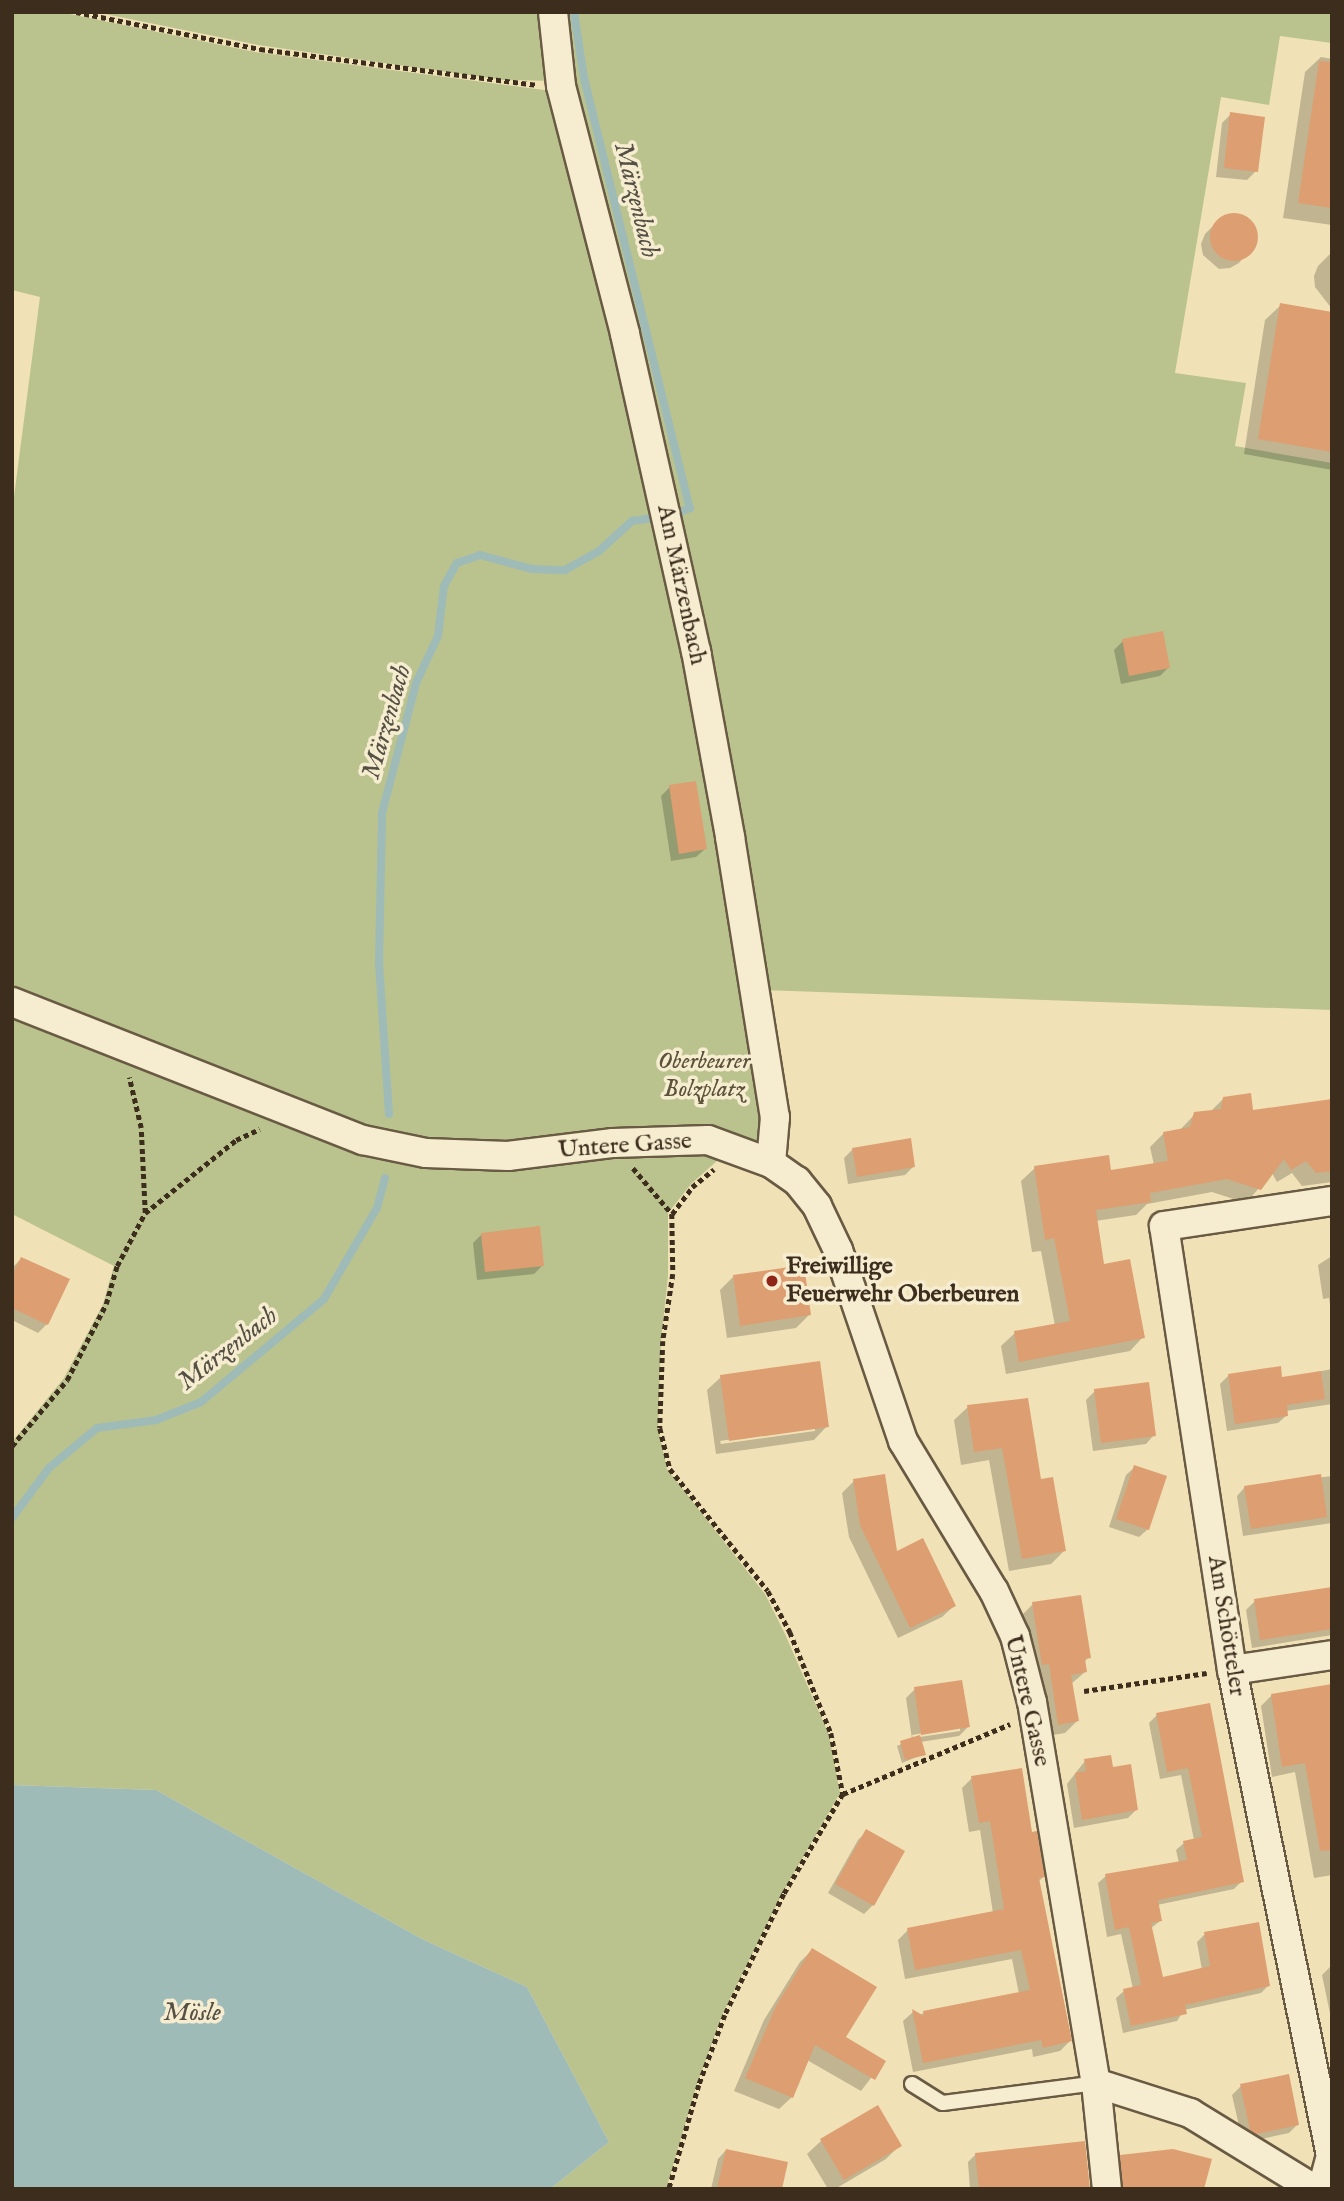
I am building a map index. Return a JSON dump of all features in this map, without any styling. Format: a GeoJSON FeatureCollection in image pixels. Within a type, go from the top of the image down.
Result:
{"type":"FeatureCollection","features":[{"type":"Feature","properties":{"kind":"street","name":"Am Märzenbach"},"geometry":{"type":"LineString","coordinates":[[553,12],[561,86],[625,334],[696,651],[730,836],[775,1117],[771,1163]]}},
{"type":"Feature","properties":{"kind":"street","name":"Untere Gasse"},"geometry":{"type":"LineString","coordinates":[[12,1002],[363,1140],[426,1153],[508,1156],[612,1143],[708,1140],[771,1163],[797,1181],[817,1206],[838,1250],[902,1441],[994,1591],[1015,1636],[1032,1702],[1096,2083],[1107,2189]]}},
{"type":"Feature","properties":{"kind":"street","name":"Am Schötteler"},"geometry":{"type":"LineString","coordinates":[[1322,2189],[1331,2156],[1232,1670],[1164,1226],[1332,1201]]}},
{"type":"Feature","properties":{"kind":"street"},"geometry":{"type":"LineString","coordinates":[[1232,1670],[1332,1655]]}},
{"type":"Feature","properties":{"kind":"street"},"geometry":{"type":"LineString","coordinates":[[1096,2083],[1190,2113],[1314,2189]]}},
{"type":"Feature","properties":{"kind":"lane"},"geometry":{"type":"LineString","coordinates":[[912,2084],[943,2103],[1096,2083]]}},
{"type":"Feature","properties":{"kind":"path"},"geometry":{"type":"LineString","coordinates":[[76,12],[260,49],[505,83],[561,86]]}},
{"type":"Feature","properties":{"kind":"path"},"geometry":{"type":"LineString","coordinates":[[121,1046],[141,1128],[145,1213]]}},
{"type":"Feature","properties":{"kind":"path"},"geometry":{"type":"LineString","coordinates":[[12,1447],[67,1380],[106,1304],[117,1266],[145,1213],[236,1140],[293,1113]]}},
{"type":"Feature","properties":{"kind":"path"},"geometry":{"type":"LineString","coordinates":[[612,1143],[672,1214]]}},
{"type":"Feature","properties":{"kind":"path"},"geometry":{"type":"LineString","coordinates":[[736,1150],[692,1187],[672,1214],[673,1274],[663,1342],[660,1428],[670,1469],[768,1591],[790,1632],[831,1733],[843,1794]]}},
{"type":"Feature","properties":{"kind":"path"},"geometry":{"type":"LineString","coordinates":[[1084,1691],[1232,1670]]}},
{"type":"Feature","properties":{"kind":"path"},"geometry":{"type":"LineString","coordinates":[[669,2189],[699,2085],[725,2015],[784,1894],[843,1794],[987,1736],[1012,1723],[1032,1702]]}},
{"type":"Feature","properties":{"kind":"green space","name":"Oberbeurer Bolzplatz"},"geometry":{"type":"Polygon","coordinates":[[[12,12],[60,12],[255,52],[559,92],[702,712],[767,1155],[508,1151],[370,1135],[12,993],[12,512],[40,297],[12,290],[12,12]]]}},
{"type":"Feature","properties":{"kind":"green space"},"geometry":{"type":"Polygon","coordinates":[[[95,12],[549,12],[556,81],[504,80],[258,45],[95,12]]]}},
{"type":"Feature","properties":{"kind":"green space"},"geometry":{"type":"Polygon","coordinates":[[[558,12],[1332,12],[1332,43],[1280,36],[1269,105],[1221,97],[1175,373],[1246,383],[1235,446],[1332,463],[1332,1010],[760,990],[558,12]]]}},
{"type":"Feature","properties":{"kind":"green space"},"geometry":{"type":"Polygon","coordinates":[[[12,1010],[362,1150],[727,1152],[691,1184],[668,1213],[668,1276],[661,1341],[658,1428],[667,1469],[765,1594],[785,1634],[829,1735],[840,1793],[783,1892],[723,2013],[697,2084],[666,2189],[550,2189],[609,2142],[527,1987],[422,1939],[156,1790],[12,1785],[12,1442],[64,1378],[103,1304],[114,1266],[12,1214],[12,1010]]]}},
{"type":"Feature","properties":{"kind":"water","name":"Mösle"},"geometry":{"type":"Polygon","coordinates":[[[12,1785],[156,1790],[422,1939],[527,1987],[609,2142],[550,2189],[12,2189],[12,1785]]]}},
{"type":"Feature","properties":{"kind":"building"},"geometry":{"type":"Polygon","coordinates":[[[1319,61],[1332,62],[1332,208],[1298,203],[1319,61]]]}},
{"type":"Feature","properties":{"kind":"building"},"geometry":{"type":"Polygon","coordinates":[[[1230,112],[1265,117],[1258,172],[1224,168],[1230,112]]]}},
{"type":"Feature","properties":{"kind":"building"},"geometry":{"type":"Polygon","coordinates":[[[1234,213],[1251,220],[1258,237],[1251,254],[1234,261],[1217,254],[1210,237],[1217,220],[1234,213]]]}},
{"type":"Feature","properties":{"kind":"building"},"geometry":{"type":"Polygon","coordinates":[[[1280,303],[1332,312],[1332,452],[1258,439],[1280,303]]]}},
{"type":"Feature","properties":{"kind":"building"},"geometry":{"type":"Polygon","coordinates":[[[1163,631],[1170,668],[1129,676],[1122,639],[1163,631]]]}},
{"type":"Feature","properties":{"kind":"building"},"geometry":{"type":"Polygon","coordinates":[[[696,781],[707,849],[679,854],[669,785],[696,781]]]}},
{"type":"Feature","properties":{"kind":"building"},"geometry":{"type":"Polygon","coordinates":[[[1251,1093],[1253,1110],[1332,1099],[1332,1171],[1316,1173],[1306,1161],[1291,1170],[1284,1159],[1261,1190],[1227,1179],[1150,1193],[1151,1202],[1096,1210],[1104,1264],[1130,1259],[1145,1338],[1019,1362],[1014,1331],[1070,1321],[1054,1238],[1045,1240],[1034,1166],[1109,1155],[1111,1170],[1168,1161],[1163,1132],[1190,1127],[1194,1112],[1221,1109],[1223,1097],[1251,1093]]]}},
{"type":"Feature","properties":{"kind":"building"},"geometry":{"type":"Polygon","coordinates":[[[911,1138],[915,1167],[857,1177],[852,1148],[911,1138]]]}},
{"type":"Feature","properties":{"kind":"building"},"geometry":{"type":"Polygon","coordinates":[[[540,1226],[544,1266],[485,1272],[481,1233],[540,1226]]]}},
{"type":"Feature","properties":{"kind":"building"},"geometry":{"type":"Polygon","coordinates":[[[21,1257],[70,1279],[48,1325],[12,1308],[12,1275],[21,1257]]]}},
{"type":"Feature","properties":{"kind":"building"},"geometry":{"type":"Polygon","coordinates":[[[804,1265],[811,1315],[740,1326],[733,1275],[804,1265]]]}},
{"type":"Feature","properties":{"kind":"building"},"geometry":{"type":"Polygon","coordinates":[[[820,1361],[829,1427],[729,1441],[720,1375],[820,1361]]]}},
{"type":"Feature","properties":{"kind":"building"},"geometry":{"type":"Polygon","coordinates":[[[1281,1366],[1282,1377],[1321,1371],[1325,1399],[1287,1405],[1288,1416],[1235,1424],[1228,1374],[1281,1366]]]}},
{"type":"Feature","properties":{"kind":"building"},"geometry":{"type":"Polygon","coordinates":[[[1149,1382],[1156,1436],[1101,1443],[1094,1389],[1149,1382]]]}},
{"type":"Feature","properties":{"kind":"building"},"geometry":{"type":"Polygon","coordinates":[[[1028,1398],[1041,1479],[1053,1477],[1066,1551],[1022,1559],[1002,1448],[974,1452],[967,1405],[1028,1398]]]}},
{"type":"Feature","properties":{"kind":"building"},"geometry":{"type":"Polygon","coordinates":[[[1134,1465],[1167,1476],[1149,1530],[1116,1519],[1134,1465]]]}},
{"type":"Feature","properties":{"kind":"building"},"geometry":{"type":"Polygon","coordinates":[[[885,1474],[897,1551],[923,1538],[956,1606],[910,1628],[860,1525],[853,1479],[885,1474]]]}},
{"type":"Feature","properties":{"kind":"building"},"geometry":{"type":"Polygon","coordinates":[[[1321,1474],[1327,1517],[1251,1529],[1244,1486],[1321,1474]]]}},
{"type":"Feature","properties":{"kind":"building"},"geometry":{"type":"Polygon","coordinates":[[[1332,1587],[1332,1629],[1260,1640],[1254,1599],[1332,1587]]]}},
{"type":"Feature","properties":{"kind":"building"},"geometry":{"type":"Polygon","coordinates":[[[1081,1595],[1091,1658],[1085,1659],[1087,1672],[1071,1675],[1079,1721],[1058,1725],[1049,1664],[1042,1665],[1032,1602],[1081,1595]]]}},
{"type":"Feature","properties":{"kind":"building"},"geometry":{"type":"Polygon","coordinates":[[[962,1680],[970,1727],[921,1735],[914,1687],[962,1680]]]}},
{"type":"Feature","properties":{"kind":"building"},"geometry":{"type":"Polygon","coordinates":[[[1332,1684],[1332,1850],[1320,1851],[1305,1763],[1282,1767],[1271,1694],[1332,1684]]]}},
{"type":"Feature","properties":{"kind":"building"},"geometry":{"type":"Polygon","coordinates":[[[1210,1703],[1244,1882],[1158,1900],[1162,1921],[1151,1923],[1163,1977],[1210,1966],[1204,1932],[1259,1922],[1270,1986],[1185,2005],[1187,2014],[1131,2026],[1123,1989],[1141,1985],[1129,1927],[1115,1930],[1105,1874],[1187,1860],[1183,1841],[1202,1837],[1188,1768],[1167,1772],[1156,1713],[1210,1703]]]}},
{"type":"Feature","properties":{"kind":"building"},"geometry":{"type":"Polygon","coordinates":[[[920,1735],[926,1755],[905,1760],[900,1741],[920,1735]]]}},
{"type":"Feature","properties":{"kind":"building"},"geometry":{"type":"Polygon","coordinates":[[[1111,1755],[1113,1767],[1131,1764],[1138,1810],[1082,1820],[1075,1773],[1086,1771],[1084,1759],[1111,1755]]]}},
{"type":"Feature","properties":{"kind":"building"},"geometry":{"type":"Polygon","coordinates":[[[1022,1768],[1032,1832],[1037,1831],[1045,1877],[1039,1878],[1072,2041],[1043,2048],[1041,2040],[923,2063],[912,2009],[924,2016],[923,2011],[1030,1990],[1021,1950],[915,1970],[907,1928],[1004,1909],[990,1821],[979,1823],[971,1776],[1022,1768]]]}},
{"type":"Feature","properties":{"kind":"building"},"geometry":{"type":"Polygon","coordinates":[[[866,1829],[905,1851],[874,1906],[835,1884],[866,1829]]]}},
{"type":"Feature","properties":{"kind":"building"},"geometry":{"type":"Polygon","coordinates":[[[812,1948],[877,1987],[846,2037],[886,2061],[875,2080],[815,2045],[793,2098],[745,2078],[776,2006],[812,1948]]]}},
{"type":"Feature","properties":{"kind":"building"},"geometry":{"type":"Polygon","coordinates":[[[1289,2074],[1299,2125],[1256,2134],[1250,2130],[1240,2084],[1289,2074]]]}},
{"type":"Feature","properties":{"kind":"building"},"geometry":{"type":"Polygon","coordinates":[[[878,2105],[902,2146],[844,2180],[820,2139],[878,2105]]]}},
{"type":"Feature","properties":{"kind":"building"},"geometry":{"type":"Polygon","coordinates":[[[1085,2141],[1090,2189],[979,2189],[975,2153],[1085,2141]]]}},
{"type":"Feature","properties":{"kind":"building"},"geometry":{"type":"Polygon","coordinates":[[[726,2149],[788,2162],[782,2189],[717,2189],[726,2149]]]}},
{"type":"Feature","properties":{"kind":"building"},"geometry":{"type":"Polygon","coordinates":[[[1173,2149],[1212,2159],[1204,2189],[1123,2189],[1120,2155],[1173,2149]]]}},
{"type":"Feature","properties":{"kind":"waterway","name":"Märzenbach"},"geometry":{"type":"LineString","coordinates":[[574,12],[584,78],[690,508],[680,512]]}},
{"type":"Feature","properties":{"kind":"waterway","name":"Märzenbach"},"geometry":{"type":"LineString","coordinates":[[389,1114],[379,962],[382,813],[416,683],[438,636],[444,586],[457,563],[480,555],[532,569],[565,570],[599,551],[632,521],[653,518]]}},
{"type":"Feature","properties":{"kind":"waterway","name":"Märzenbach"},"geometry":{"type":"LineString","coordinates":[[12,1518],[49,1468],[97,1428],[156,1420],[201,1402],[324,1299],[377,1208],[385,1178]]}},
{"type":"Feature","properties":{"kind":"place","name":"Freiwillige Feuerwehr Oberbeuren"},"geometry":{"type":"Point","coordinates":[772,1281]}}]}
